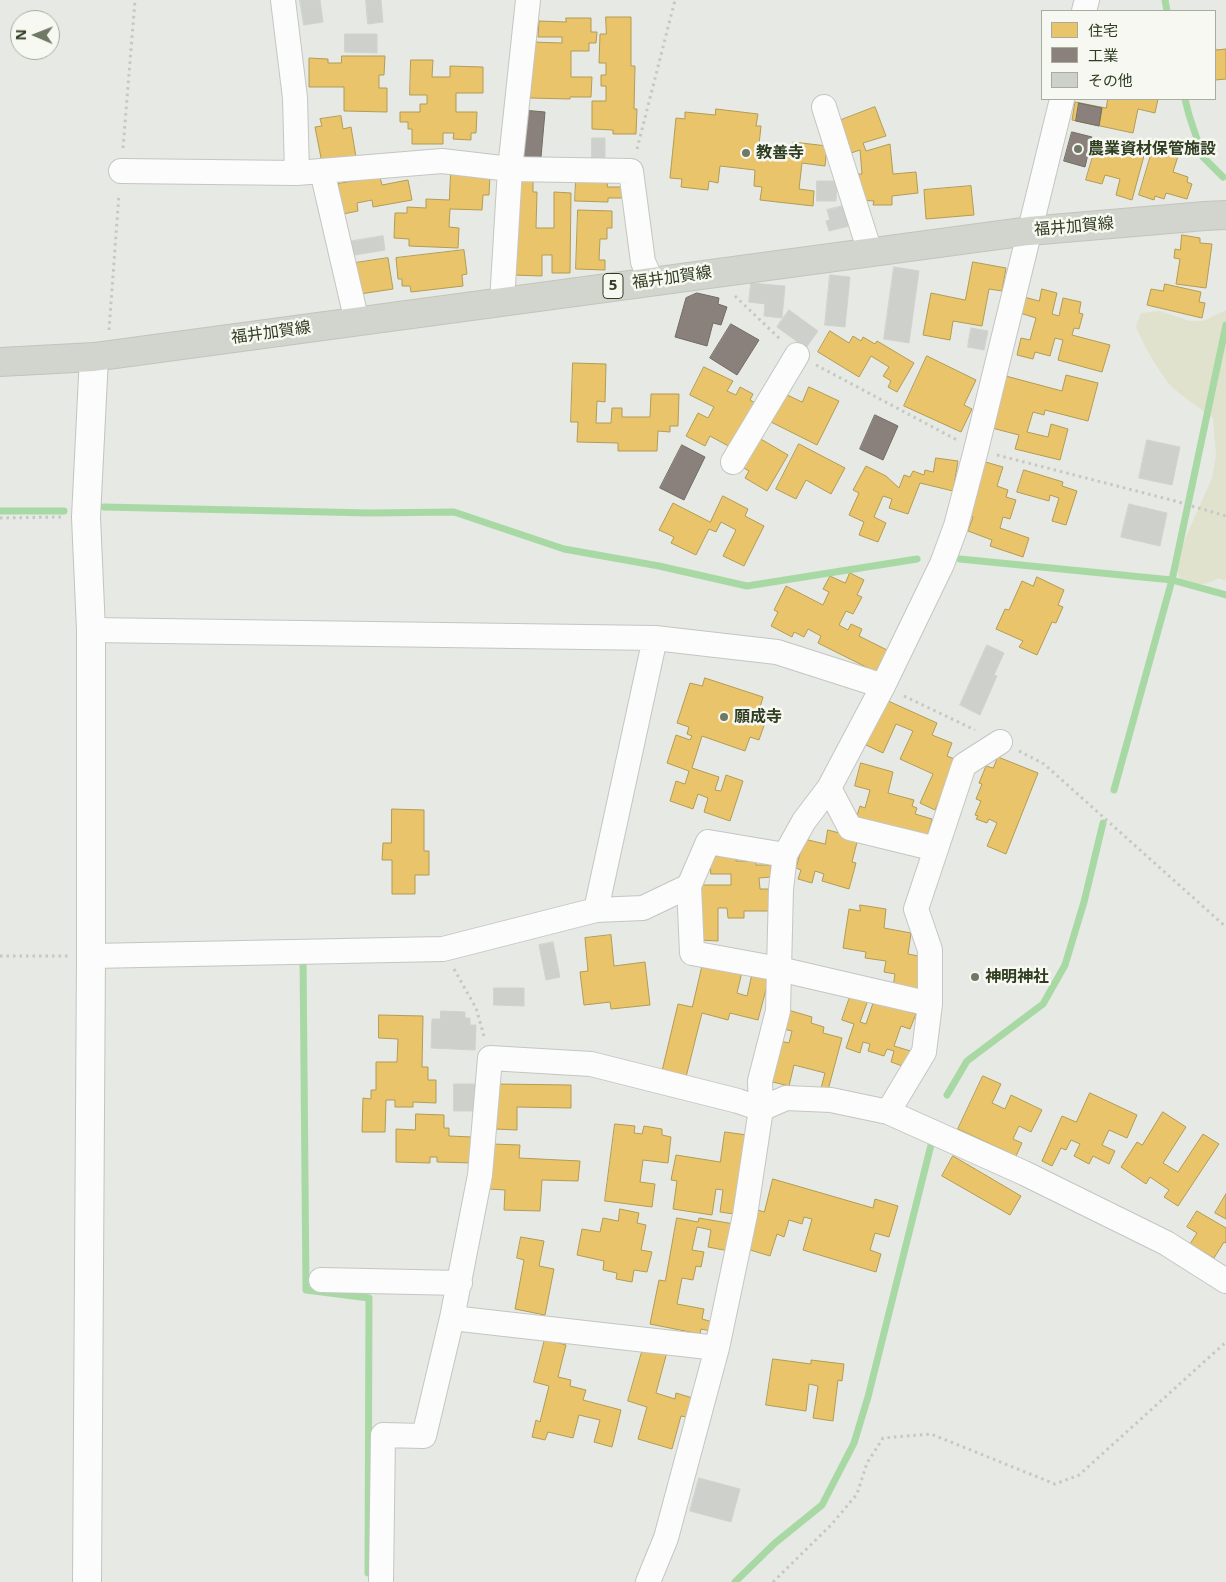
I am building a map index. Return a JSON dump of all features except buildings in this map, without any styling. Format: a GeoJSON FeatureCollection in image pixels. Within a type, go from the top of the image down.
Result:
{"type":"FeatureCollection","features":[{"type":"Feature","properties":{"kind":"main road","name":"福井加賀線"},"geometry":{"type":"LineString","coordinates":[[0,362],[94,357],[1029,230],[1226,215]]}},
{"type":"Feature","properties":{"kind":"street"},"geometry":{"type":"LineString","coordinates":[[283,0],[295,98],[297,173]]}},
{"type":"Feature","properties":{"kind":"street"},"geometry":{"type":"LineString","coordinates":[[502,302],[510,168],[528,0]]}},
{"type":"Feature","properties":{"kind":"street"},"geometry":{"type":"LineString","coordinates":[[648,1582],[666,1538],[717,1348],[745,1215],[761,1109],[760,1081],[778,1011],[785,855],[804,821],[829,788],[883,686],[942,564],[956,526],[1062,100]]}},
{"type":"Feature","properties":{"kind":"street"},"geometry":{"type":"LineString","coordinates":[[824,107],[870,252]]}},
{"type":"Feature","properties":{"kind":"street"},"geometry":{"type":"LineString","coordinates":[[121,171],[297,173],[442,161],[510,168],[631,171],[643,262],[652,281]]}},
{"type":"Feature","properties":{"kind":"street"},"geometry":{"type":"LineString","coordinates":[[322,171],[356,322]]}},
{"type":"Feature","properties":{"kind":"street"},"geometry":{"type":"LineString","coordinates":[[733,462],[797,355]]}},
{"type":"Feature","properties":{"kind":"street"},"geometry":{"type":"LineString","coordinates":[[87,1582],[91,956],[90,630],[86,516],[94,357]]}},
{"type":"Feature","properties":{"kind":"street"},"geometry":{"type":"LineString","coordinates":[[90,630],[655,638],[776,652],[883,686]]}},
{"type":"Feature","properties":{"kind":"street"},"geometry":{"type":"LineString","coordinates":[[596,910],[655,638]]}},
{"type":"Feature","properties":{"kind":"street"},"geometry":{"type":"LineString","coordinates":[[888,1112],[924,1052],[930,1004],[930,950],[916,909],[964,765],[1000,742]]}},
{"type":"Feature","properties":{"kind":"street"},"geometry":{"type":"LineString","coordinates":[[829,788],[850,828],[936,849]]}},
{"type":"Feature","properties":{"kind":"street"},"geometry":{"type":"LineString","coordinates":[[785,855],[708,842],[688,886],[692,953],[779,968],[930,1004]]}},
{"type":"Feature","properties":{"kind":"street"},"geometry":{"type":"LineString","coordinates":[[91,956],[443,949],[596,910],[643,908],[688,886]]}},
{"type":"Feature","properties":{"kind":"street"},"geometry":{"type":"LineString","coordinates":[[381,1582],[383,1436],[424,1436],[460,1283],[480,1175],[490,1058],[591,1064],[738,1101],[761,1109],[786,1098],[831,1100],[888,1112],[1024,1173],[1166,1243],[1226,1281]]}},
{"type":"Feature","properties":{"kind":"street"},"geometry":{"type":"LineString","coordinates":[[321,1280],[460,1283]]}},
{"type":"Feature","properties":{"kind":"street"},"geometry":{"type":"LineString","coordinates":[[452,1318],[717,1348]]}},
{"type":"Feature","properties":{"kind":"path"},"geometry":{"type":"LineString","coordinates":[[631,171],[675,0]]}},
{"type":"Feature","properties":{"kind":"path"},"geometry":{"type":"LineString","coordinates":[[0,518],[86,516]]}},
{"type":"Feature","properties":{"kind":"path"},"geometry":{"type":"LineString","coordinates":[[883,686],[1044,764],[1226,927]]}},
{"type":"Feature","properties":{"kind":"path"},"geometry":{"type":"LineString","coordinates":[[443,949],[476,1008],[490,1058]]}},
{"type":"Feature","properties":{"kind":"path"},"geometry":{"type":"LineString","coordinates":[[0,956],[91,956]]}},
{"type":"Feature","properties":{"kind":"path"},"geometry":{"type":"LineString","coordinates":[[773,1582],[832,1524],[857,1494],[867,1464],[882,1438],[931,1434],[1055,1484],[1079,1476],[1226,1342]]}},
{"type":"Feature","properties":{"kind":"green space"},"geometry":{"type":"Polygon","coordinates":[[[1226,310],[1226,581],[1218,578],[1208,583],[1199,584],[1179,578],[1177,563],[1185,539],[1212,478],[1216,455],[1213,418],[1172,387],[1157,367],[1136,326],[1141,313],[1159,311],[1190,321],[1203,321],[1226,310]]]}},
{"type":"Feature","properties":{"kind":"waterway"},"geometry":{"type":"LineString","coordinates":[[1165,0],[1167,10]]}},
{"type":"Feature","properties":{"kind":"waterway"},"geometry":{"type":"LineString","coordinates":[[1185,100],[1203,157],[1223,177]]}},
{"type":"Feature","properties":{"kind":"waterway"},"geometry":{"type":"LineString","coordinates":[[1114,790],[1172,580],[1226,325]]}},
{"type":"Feature","properties":{"kind":"waterway"},"geometry":{"type":"LineString","coordinates":[[104,507],[370,513],[454,512],[564,549],[659,566],[747,586],[917,559]]}},
{"type":"Feature","properties":{"kind":"waterway"},"geometry":{"type":"LineString","coordinates":[[0,511],[64,511]]}},
{"type":"Feature","properties":{"kind":"waterway"},"geometry":{"type":"LineString","coordinates":[[960,559],[1172,580],[1226,595]]}},
{"type":"Feature","properties":{"kind":"waterway"},"geometry":{"type":"LineString","coordinates":[[947,1095],[967,1061],[1043,1004],[1065,965],[1084,902],[1103,823]]}},
{"type":"Feature","properties":{"kind":"waterway"},"geometry":{"type":"LineString","coordinates":[[303,955],[306,1290],[369,1298],[368,1573]]}},
{"type":"Feature","properties":{"kind":"waterway"},"geometry":{"type":"LineString","coordinates":[[735,1582],[775,1543],[822,1505],[854,1443],[868,1397],[933,1137]]}},
{"type":"Feature","properties":{"kind":"place","name":"農業資材保管施設"},"geometry":{"type":"Point","coordinates":[1078,149]}},
{"type":"Feature","properties":{"kind":"place","name":"教善寺"},"geometry":{"type":"Point","coordinates":[746,153]}},
{"type":"Feature","properties":{"kind":"place","name":"願成寺"},"geometry":{"type":"Point","coordinates":[724,717]}},
{"type":"Feature","properties":{"kind":"place","name":"神明神社"},"geometry":{"type":"Point","coordinates":[975,977]}}]}
